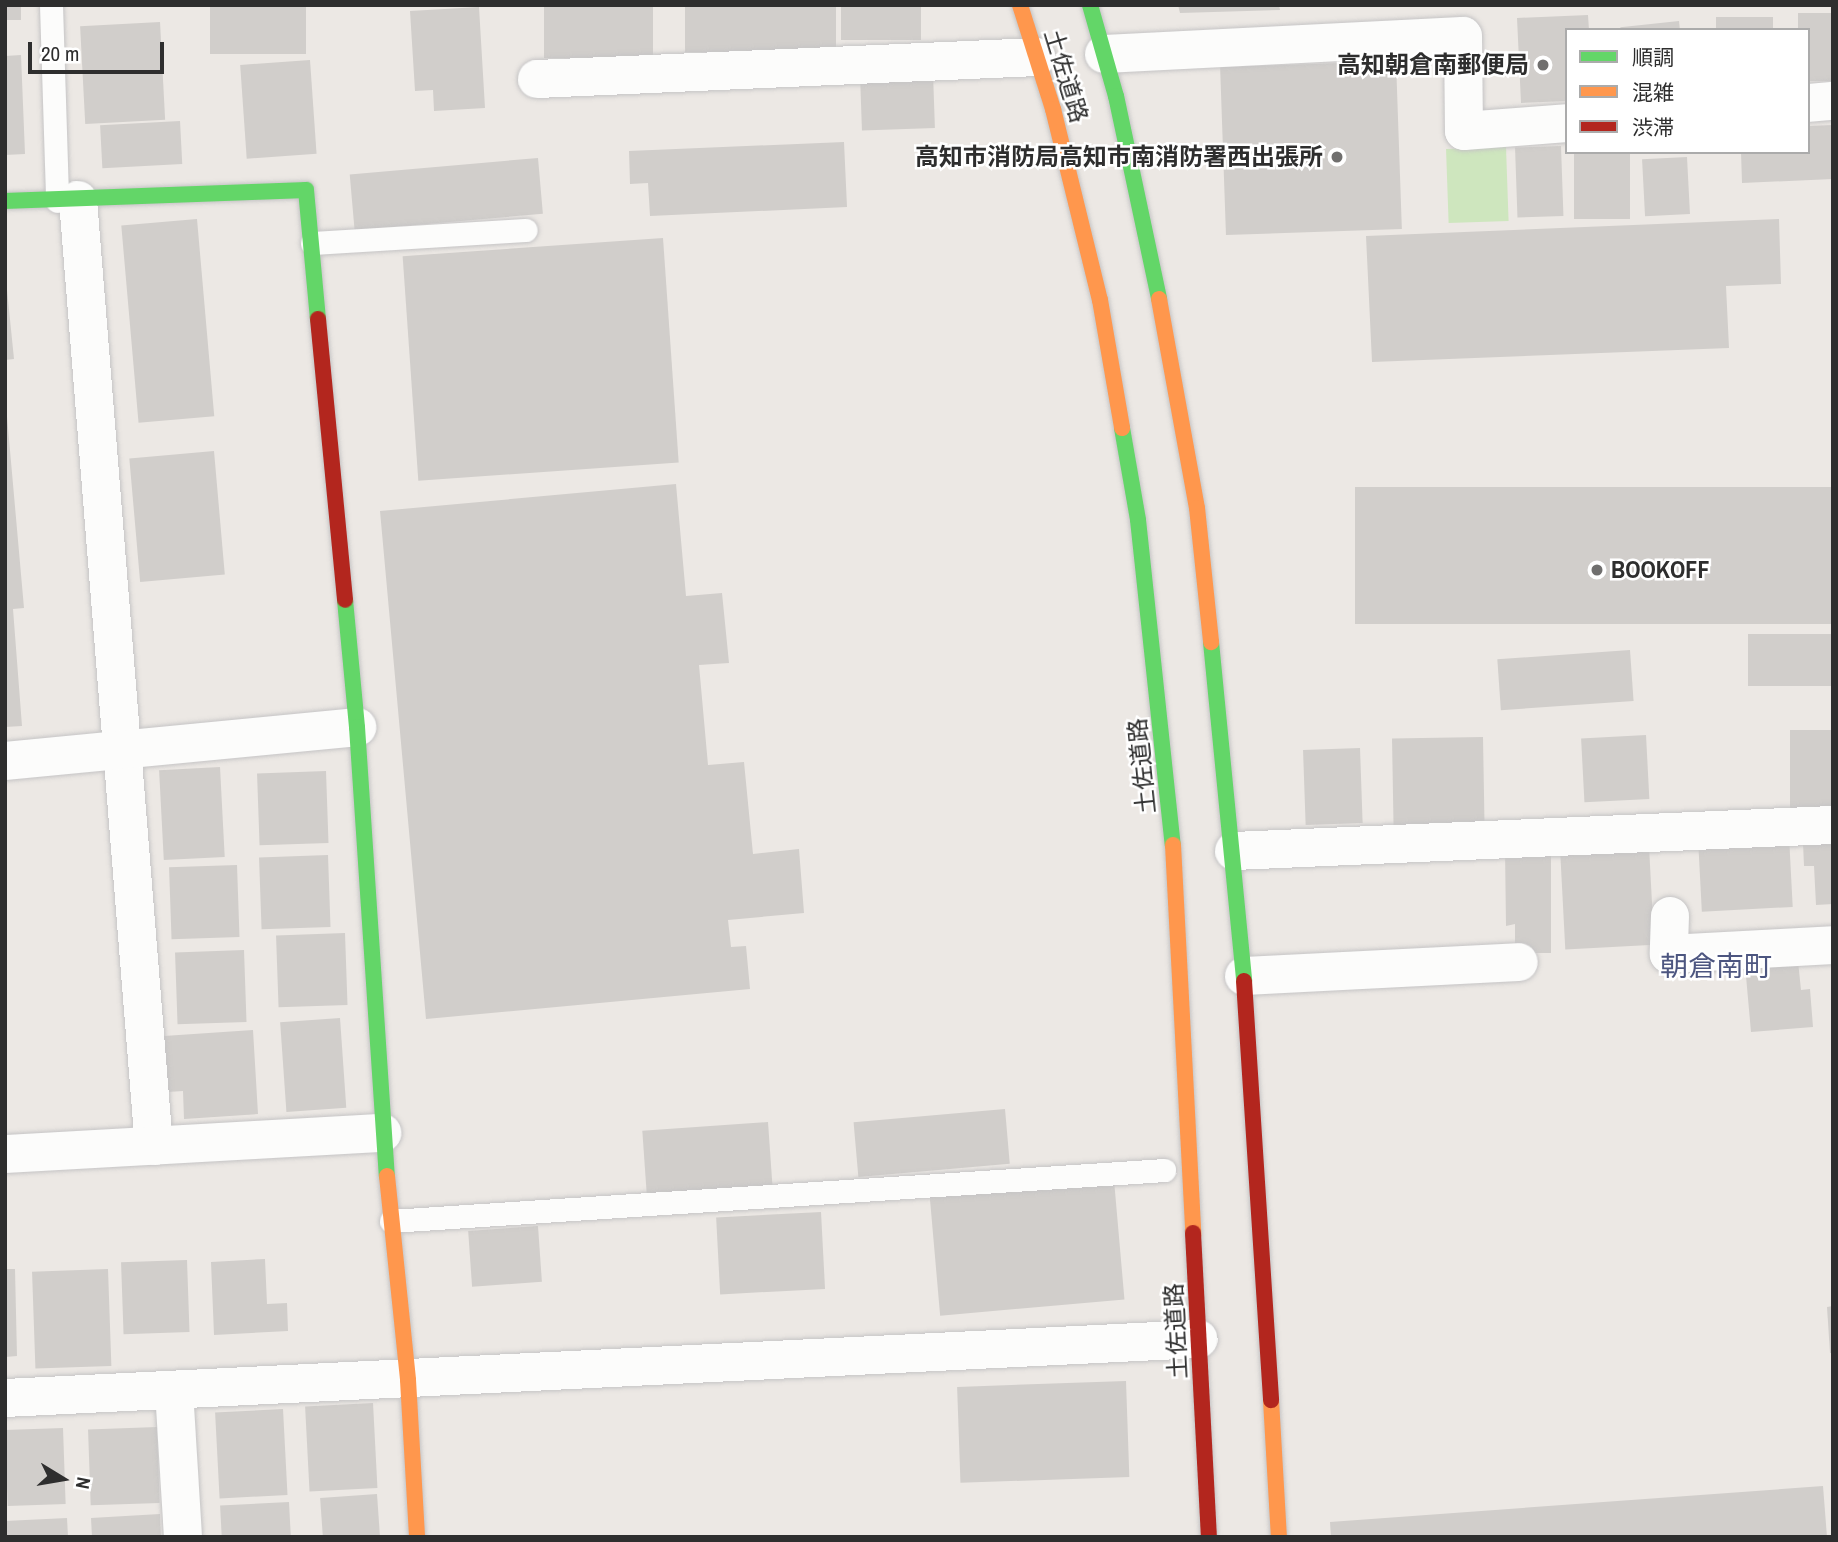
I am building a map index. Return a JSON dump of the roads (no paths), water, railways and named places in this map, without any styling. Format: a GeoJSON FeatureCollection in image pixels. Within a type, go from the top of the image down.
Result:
{"type":"FeatureCollection","features":[{"type":"Feature","properties":{"kind":"main road","name":"土佐道路"},"geometry":{"type":"LineString","coordinates":[[1020,5],[1053,109],[1100,300],[1138,520],[1173,848],[1209,1537]]}},
{"type":"Feature","properties":{"kind":"main road","name":"土佐道路"},"geometry":{"type":"LineString","coordinates":[[1090,5],[1104,54],[1156,280],[1197,508],[1234,850],[1256,1136],[1279,1537]]}},
{"type":"Feature","properties":{"kind":"main road"},"geometry":{"type":"LineString","coordinates":[[5,201],[306,190],[357,727],[382,1133],[408,1380],[417,1537]]}},
{"type":"Feature","properties":{"kind":"street"},"geometry":{"type":"LineString","coordinates":[[1104,54],[1463,36],[1464,131],[1565,123]]}},
{"type":"Feature","properties":{"kind":"street"},"geometry":{"type":"LineString","coordinates":[[537,79],[1037,57]]}},
{"type":"Feature","properties":{"kind":"street"},"geometry":{"type":"LineString","coordinates":[[1810,103],[1833,101]]}},
{"type":"Feature","properties":{"kind":"street"},"geometry":{"type":"LineString","coordinates":[[67,200],[122,750],[154,1146]]}},
{"type":"Feature","properties":{"kind":"street"},"geometry":{"type":"LineString","coordinates":[[5,761],[357,727]]}},
{"type":"Feature","properties":{"kind":"street"},"geometry":{"type":"LineString","coordinates":[[1234,850],[1833,825]]}},
{"type":"Feature","properties":{"kind":"street"},"geometry":{"type":"LineString","coordinates":[[1670,916],[1669,954],[1833,946]]}},
{"type":"Feature","properties":{"kind":"street"},"geometry":{"type":"LineString","coordinates":[[1244,976],[1520,962]]}},
{"type":"Feature","properties":{"kind":"street"},"geometry":{"type":"LineString","coordinates":[[5,1154],[382,1133]]}},
{"type":"Feature","properties":{"kind":"street"},"geometry":{"type":"LineString","coordinates":[[5,1398],[1199,1339]]}},
{"type":"Feature","properties":{"kind":"street"},"geometry":{"type":"LineString","coordinates":[[174,1390],[183,1537]]}},
{"type":"Feature","properties":{"kind":"lane"},"geometry":{"type":"LineString","coordinates":[[51,5],[67,200]]}},
{"type":"Feature","properties":{"kind":"lane"},"geometry":{"type":"LineString","coordinates":[[312,243],[526,230]]}},
{"type":"Feature","properties":{"kind":"lane"},"geometry":{"type":"LineString","coordinates":[[391,1221],[1164,1170]]}},
{"type":"Feature","properties":{"kind":"place","name":"高知朝倉南郵便局"},"geometry":{"type":"Point","coordinates":[1543,65]}},
{"type":"Feature","properties":{"kind":"place","name":"高知市消防局高知市南消防署西出張所"},"geometry":{"type":"Point","coordinates":[1337,157]}},
{"type":"Feature","properties":{"kind":"place","name":"BOOKOFF"},"geometry":{"type":"Point","coordinates":[1597,570]}},
{"type":"Feature","properties":{"kind":"district","name":"朝倉南町"},"geometry":{"type":"Point","coordinates":[1716,966]}}]}
